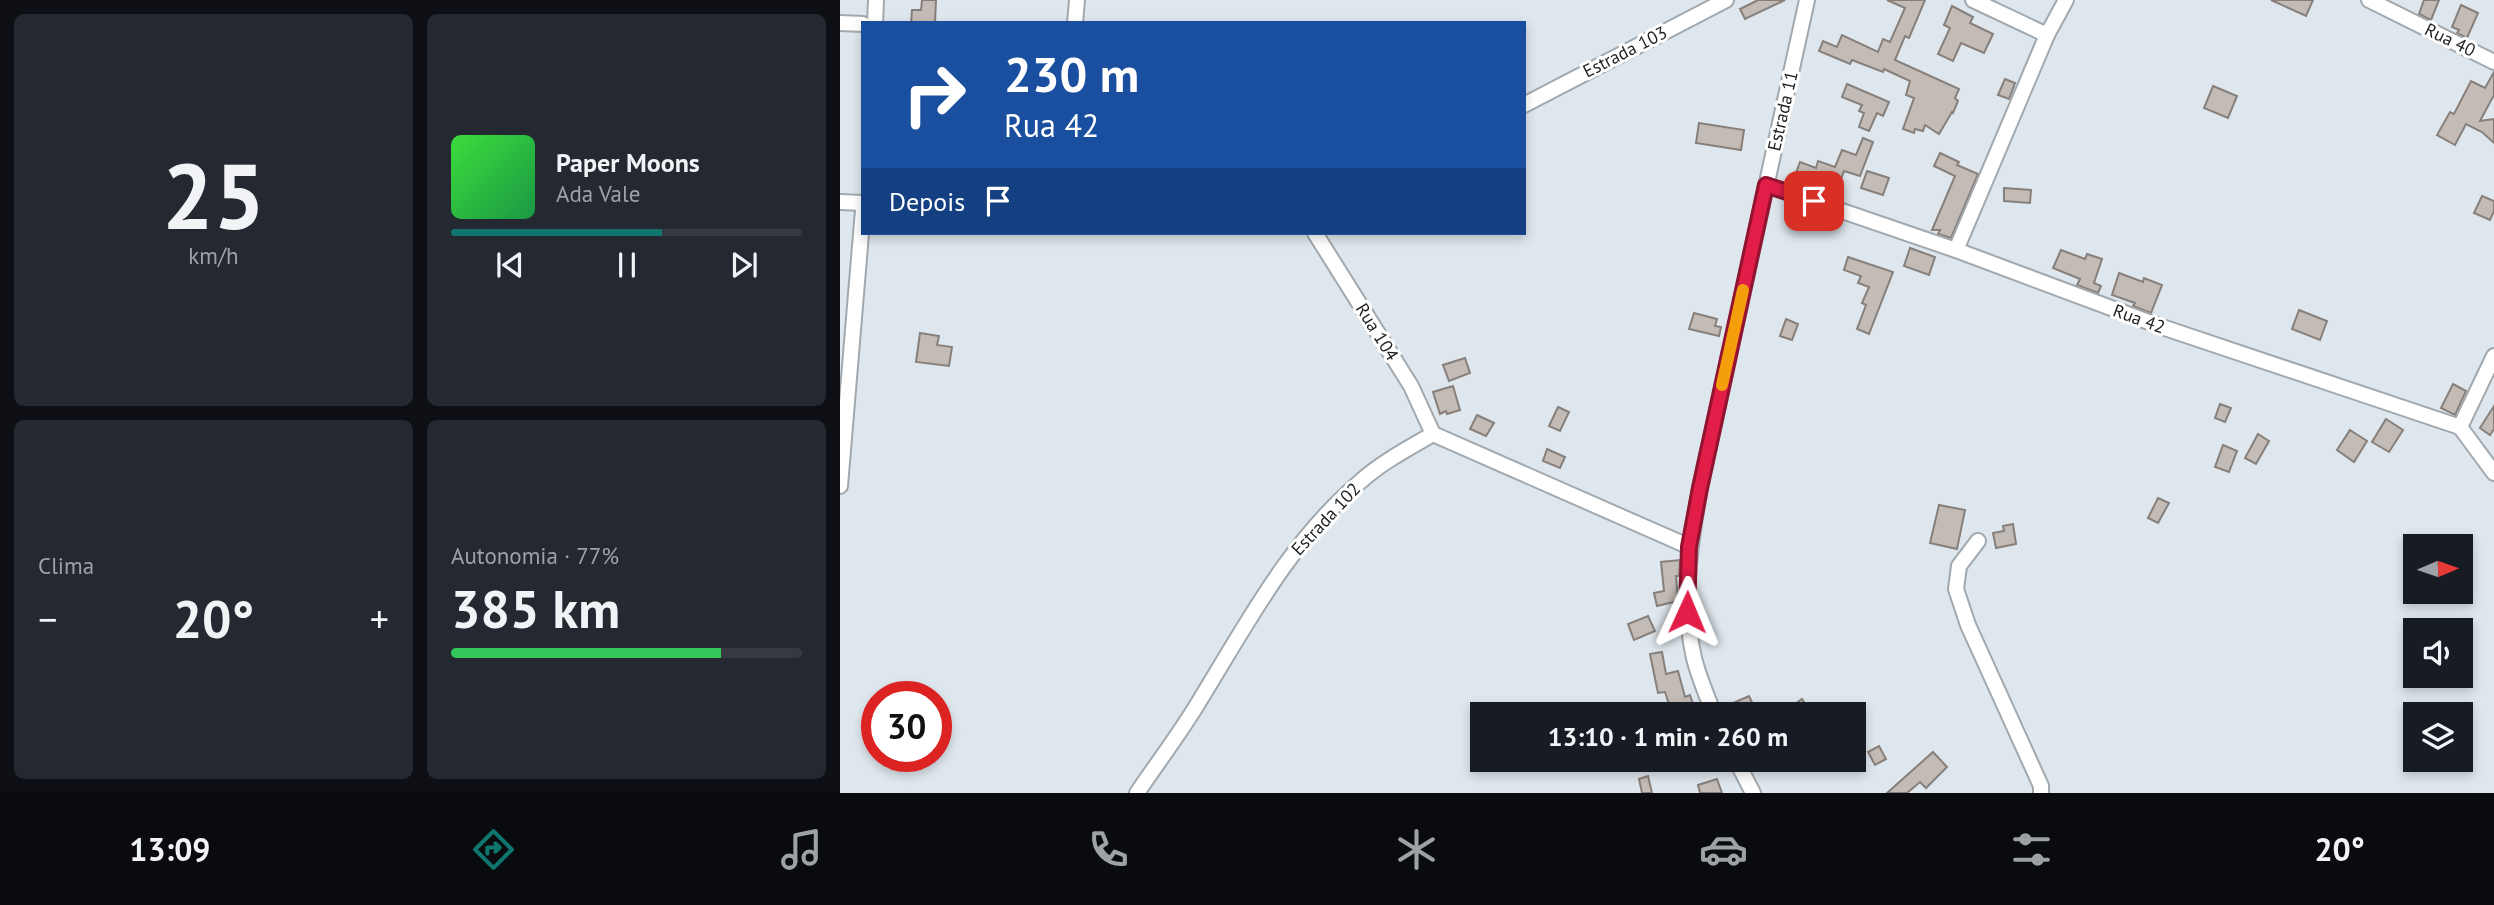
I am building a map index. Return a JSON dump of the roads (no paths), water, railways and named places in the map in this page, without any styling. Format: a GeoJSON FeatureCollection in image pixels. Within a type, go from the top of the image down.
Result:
{"type":"FeatureCollection","features":[{"type":"Feature","properties":{"kind":"street"},"geometry":{"type":"LineString","coordinates":[[875,21],[876,0]]}},
{"type":"Feature","properties":{"kind":"street"},"geometry":{"type":"LineString","coordinates":[[1075,21],[1077,0]]}},
{"type":"Feature","properties":{"kind":"street","name":"Estrada 103"},"geometry":{"type":"LineString","coordinates":[[1526,103],[1726,0]]}},
{"type":"Feature","properties":{"kind":"street","name":"Estrada 11"},"geometry":{"type":"LineString","coordinates":[[1709,702],[1692,647],[1687,612],[1689,547],[1807,0]]}},
{"type":"Feature","properties":{"kind":"street"},"geometry":{"type":"LineString","coordinates":[[1973,0],[2047,35]]}},
{"type":"Feature","properties":{"kind":"street"},"geometry":{"type":"LineString","coordinates":[[1956,250],[2047,35],[2066,0]]}},
{"type":"Feature","properties":{"kind":"street","name":"Rua 40"},"geometry":{"type":"LineString","coordinates":[[2369,0],[2494,62]]}},
{"type":"Feature","properties":{"kind":"street"},"geometry":{"type":"LineString","coordinates":[[840,23],[861,24]]}},
{"type":"Feature","properties":{"kind":"street","name":"Rua 42"},"geometry":{"type":"LineString","coordinates":[[1766,185],[1956,250],[2162,327],[2460,427]]}},
{"type":"Feature","properties":{"kind":"street"},"geometry":{"type":"LineString","coordinates":[[840,202],[861,204]]}},
{"type":"Feature","properties":{"kind":"street"},"geometry":{"type":"LineString","coordinates":[[840,486],[861,234]]}},
{"type":"Feature","properties":{"kind":"street","name":"Rua 104"},"geometry":{"type":"LineString","coordinates":[[1316,235],[1411,386],[1433,434]]}},
{"type":"Feature","properties":{"kind":"street"},"geometry":{"type":"LineString","coordinates":[[2494,356],[2460,427],[2494,474]]}},
{"type":"Feature","properties":{"kind":"street"},"geometry":{"type":"LineString","coordinates":[[1433,434],[1689,547]]}},
{"type":"Feature","properties":{"kind":"street","name":"Estrada 102"},"geometry":{"type":"LineString","coordinates":[[1137,793],[1199,702],[1258,602],[1324,515],[1363,479],[1433,434]]}},
{"type":"Feature","properties":{"kind":"street"},"geometry":{"type":"LineString","coordinates":[[1978,541],[1959,566],[1956,589],[1968,625],[2041,786],[2041,793]]}},
{"type":"Feature","properties":{"kind":"street"},"geometry":{"type":"LineString","coordinates":[[1742,772],[1753,793]]}}]}
